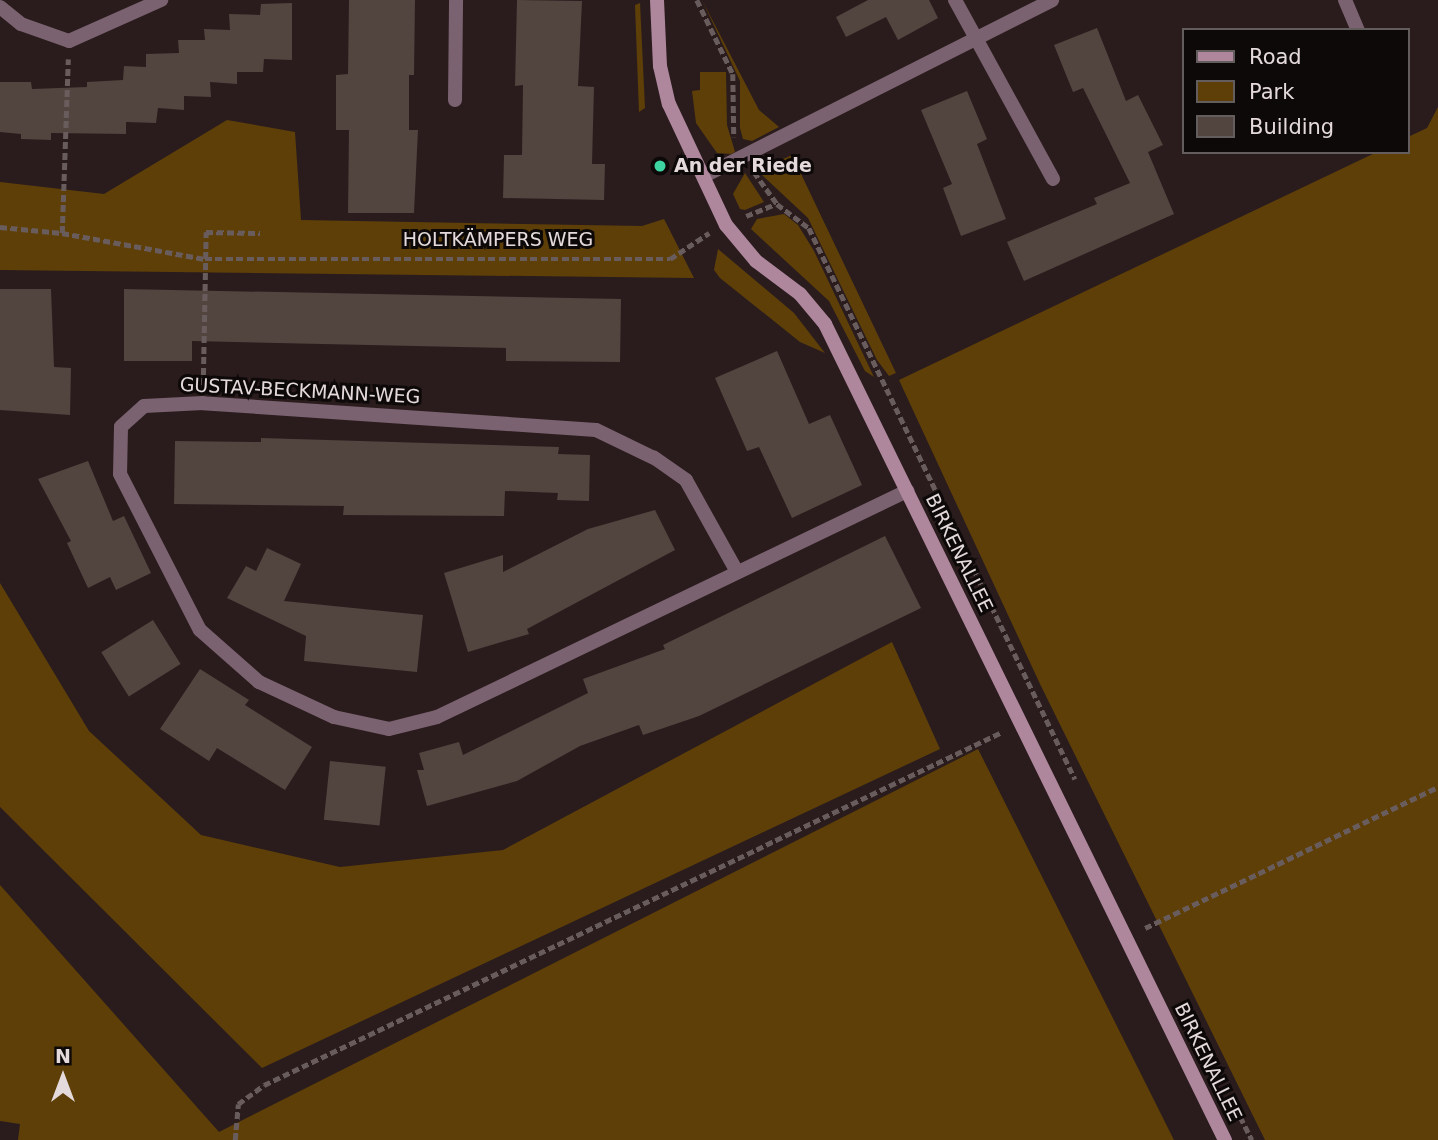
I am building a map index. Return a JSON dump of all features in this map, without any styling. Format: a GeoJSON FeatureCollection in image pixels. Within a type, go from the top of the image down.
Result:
{"type":"FeatureCollection","features":[{"type":"Feature","properties":{"kind":"street"},"geometry":{"type":"LineString","coordinates":[[0,7],[21,24],[69,41],[162,0]]}},
{"type":"Feature","properties":{"kind":"street"},"geometry":{"type":"LineString","coordinates":[[455,100],[456,0]]}},
{"type":"Feature","properties":{"kind":"street","name":"BIRKENALLEE"},"geometry":{"type":"LineString","coordinates":[[657,0],[660,66],[669,104],[726,225],[756,261],[800,294],[825,324],[1225,1140]]}},
{"type":"Feature","properties":{"kind":"street"},"geometry":{"type":"LineString","coordinates":[[955,0],[1053,179]]}},
{"type":"Feature","properties":{"kind":"street"},"geometry":{"type":"LineString","coordinates":[[704,176],[1052,0]]}},
{"type":"Feature","properties":{"kind":"street"},"geometry":{"type":"LineString","coordinates":[[1345,0],[1357,28]]}},
{"type":"Feature","properties":{"kind":"street","name":"GUSTAV-BECKMANN-WEG"},"geometry":{"type":"LineString","coordinates":[[736,570],[686,480],[645,453],[596,430],[203,403],[144,406],[121,427],[120,474],[200,630],[258,682],[334,718],[389,729],[437,718],[736,570],[907,491]]}},
{"type":"Feature","properties":{"kind":"path"},"geometry":{"type":"LineString","coordinates":[[62,233],[69,41]]}},
{"type":"Feature","properties":{"kind":"path","name":"HOLTKÄMPERS WEG"},"geometry":{"type":"LineString","coordinates":[[0,227],[62,233],[205,259],[670,259],[726,225],[777,204]]}},
{"type":"Feature","properties":{"kind":"path"},"geometry":{"type":"LineString","coordinates":[[203,403],[206,232],[260,233]]}},
{"type":"Feature","properties":{"kind":"path"},"geometry":{"type":"LineString","coordinates":[[235,1140],[238,1104],[264,1085],[1022,723]]}},
{"type":"Feature","properties":{"kind":"path"},"geometry":{"type":"LineString","coordinates":[[1125,937],[1438,788]]}},
{"type":"Feature","properties":{"kind":"green space"},"geometry":{"type":"Polygon","coordinates":[[[702,0],[759,110],[779,127],[752,141],[743,139],[740,128],[740,81],[702,0]]]}},
{"type":"Feature","properties":{"kind":"green space"},"geometry":{"type":"Polygon","coordinates":[[[640,3],[645,108],[639,112],[635,5],[640,3]]]}},
{"type":"Feature","properties":{"kind":"green space"},"geometry":{"type":"Polygon","coordinates":[[[700,72],[726,72],[727,125],[735,152],[731,154],[717,153],[696,123],[692,91],[700,90],[700,72]]]}},
{"type":"Feature","properties":{"kind":"green space"},"geometry":{"type":"Polygon","coordinates":[[[1438,107],[1438,1140],[1265,1140],[1040,684],[899,380],[1373,154],[1410,154],[1410,136],[1427,128],[1438,107]]]}},
{"type":"Feature","properties":{"kind":"green space"},"geometry":{"type":"Polygon","coordinates":[[[227,120],[295,132],[301,220],[642,226],[664,219],[694,278],[0,270],[0,182],[104,194],[227,120]]]}},
{"type":"Feature","properties":{"kind":"green space"},"geometry":{"type":"Polygon","coordinates":[[[792,155],[896,373],[889,376],[877,360],[808,218],[761,174],[763,168],[792,155]]]}},
{"type":"Feature","properties":{"kind":"green space"},"geometry":{"type":"Polygon","coordinates":[[[745,173],[764,202],[745,210],[740,209],[733,194],[745,173]]]}},
{"type":"Feature","properties":{"kind":"green space"},"geometry":{"type":"Polygon","coordinates":[[[784,214],[798,225],[814,251],[874,377],[865,371],[829,301],[751,229],[757,219],[784,214]]]}},
{"type":"Feature","properties":{"kind":"green space"},"geometry":{"type":"Polygon","coordinates":[[[718,249],[794,313],[825,353],[800,342],[720,278],[714,270],[718,249]]]}},
{"type":"Feature","properties":{"kind":"green space"},"geometry":{"type":"Polygon","coordinates":[[[0,583],[89,731],[201,835],[340,867],[503,850],[892,642],[940,749],[262,1068],[0,807],[0,583]]]}},
{"type":"Feature","properties":{"kind":"green space"},"geometry":{"type":"Polygon","coordinates":[[[978,749],[1174,1140],[18,1140],[20,1124],[0,1121],[0,885],[219,1132],[978,749]]]}},
{"type":"Feature","properties":{"kind":"building"},"geometry":{"type":"Polygon","coordinates":[[[349,0],[415,0],[414,75],[409,75],[409,130],[418,130],[414,213],[348,213],[349,130],[336,130],[336,75],[348,74],[349,0]]]}},
{"type":"Feature","properties":{"kind":"building"},"geometry":{"type":"Polygon","coordinates":[[[517,0],[582,1],[578,86],[594,87],[592,164],[605,164],[604,200],[503,198],[504,155],[522,155],[523,85],[515,86],[517,0]]]}},
{"type":"Feature","properties":{"kind":"building"},"geometry":{"type":"Polygon","coordinates":[[[868,0],[929,0],[938,18],[898,40],[886,17],[846,37],[836,17],[868,0]]]}},
{"type":"Feature","properties":{"kind":"building"},"geometry":{"type":"Polygon","coordinates":[[[292,3],[292,60],[264,59],[263,72],[237,72],[237,84],[210,82],[211,97],[184,96],[184,110],[158,108],[156,123],[126,122],[126,134],[51,133],[51,140],[21,139],[21,134],[0,132],[0,82],[31,82],[32,89],[87,87],[87,82],[123,80],[124,66],[146,67],[146,54],[179,53],[178,40],[205,40],[204,29],[230,30],[229,14],[260,15],[261,4],[292,3]]]}},
{"type":"Feature","properties":{"kind":"building"},"geometry":{"type":"Polygon","coordinates":[[[1097,28],[1126,101],[1138,95],[1163,145],[1148,152],[1174,214],[1024,281],[1007,242],[1097,204],[1094,198],[1130,183],[1083,88],[1073,92],[1054,45],[1097,28]]]}},
{"type":"Feature","properties":{"kind":"building"},"geometry":{"type":"Polygon","coordinates":[[[967,91],[987,139],[977,144],[1006,219],[961,236],[943,188],[952,184],[921,110],[967,91]]]}},
{"type":"Feature","properties":{"kind":"building"},"geometry":{"type":"Polygon","coordinates":[[[0,289],[51,289],[54,367],[71,368],[70,415],[0,410],[0,289]]]}},
{"type":"Feature","properties":{"kind":"building"},"geometry":{"type":"Polygon","coordinates":[[[124,289],[621,299],[620,362],[506,361],[506,348],[192,341],[192,361],[124,361],[124,289]]]}},
{"type":"Feature","properties":{"kind":"building"},"geometry":{"type":"Polygon","coordinates":[[[777,351],[809,424],[830,415],[862,485],[792,518],[759,447],[747,451],[715,378],[777,351]]]}},
{"type":"Feature","properties":{"kind":"building"},"geometry":{"type":"Polygon","coordinates":[[[261,438],[559,447],[558,454],[590,455],[589,501],[557,500],[558,493],[505,491],[504,516],[343,515],[344,506],[174,504],[175,441],[261,442],[261,438]]]}},
{"type":"Feature","properties":{"kind":"building"},"geometry":{"type":"Polygon","coordinates":[[[88,461],[113,521],[124,516],[151,573],[116,590],[110,577],[88,588],[67,543],[71,541],[38,479],[88,461]]]}},
{"type":"Feature","properties":{"kind":"building"},"geometry":{"type":"Polygon","coordinates":[[[655,510],[675,550],[527,629],[529,634],[468,652],[444,573],[503,555],[503,572],[588,529],[655,510]]]}},
{"type":"Feature","properties":{"kind":"building"},"geometry":{"type":"Polygon","coordinates":[[[885,536],[921,608],[699,716],[643,735],[639,725],[580,746],[517,781],[427,806],[417,770],[424,770],[419,753],[459,742],[463,755],[588,693],[583,679],[665,649],[663,645],[885,536]]]}},
{"type":"Feature","properties":{"kind":"building"},"geometry":{"type":"Polygon","coordinates":[[[267,548],[301,564],[284,601],[423,615],[417,672],[304,661],[306,636],[227,598],[246,566],[256,571],[267,548]]]}},
{"type":"Feature","properties":{"kind":"building"},"geometry":{"type":"Polygon","coordinates":[[[153,620],[181,664],[129,696],[101,652],[153,620]]]}},
{"type":"Feature","properties":{"kind":"building"},"geometry":{"type":"Polygon","coordinates":[[[200,669],[249,700],[245,705],[312,747],[285,790],[217,748],[209,761],[160,729],[200,669]]]}},
{"type":"Feature","properties":{"kind":"building"},"geometry":{"type":"Polygon","coordinates":[[[330,761],[386,767],[380,826],[324,820],[330,761]]]}},
{"type":"Feature","properties":{"kind":"place","name":"An der Riede"},"geometry":{"type":"Point","coordinates":[660,166]}}]}
